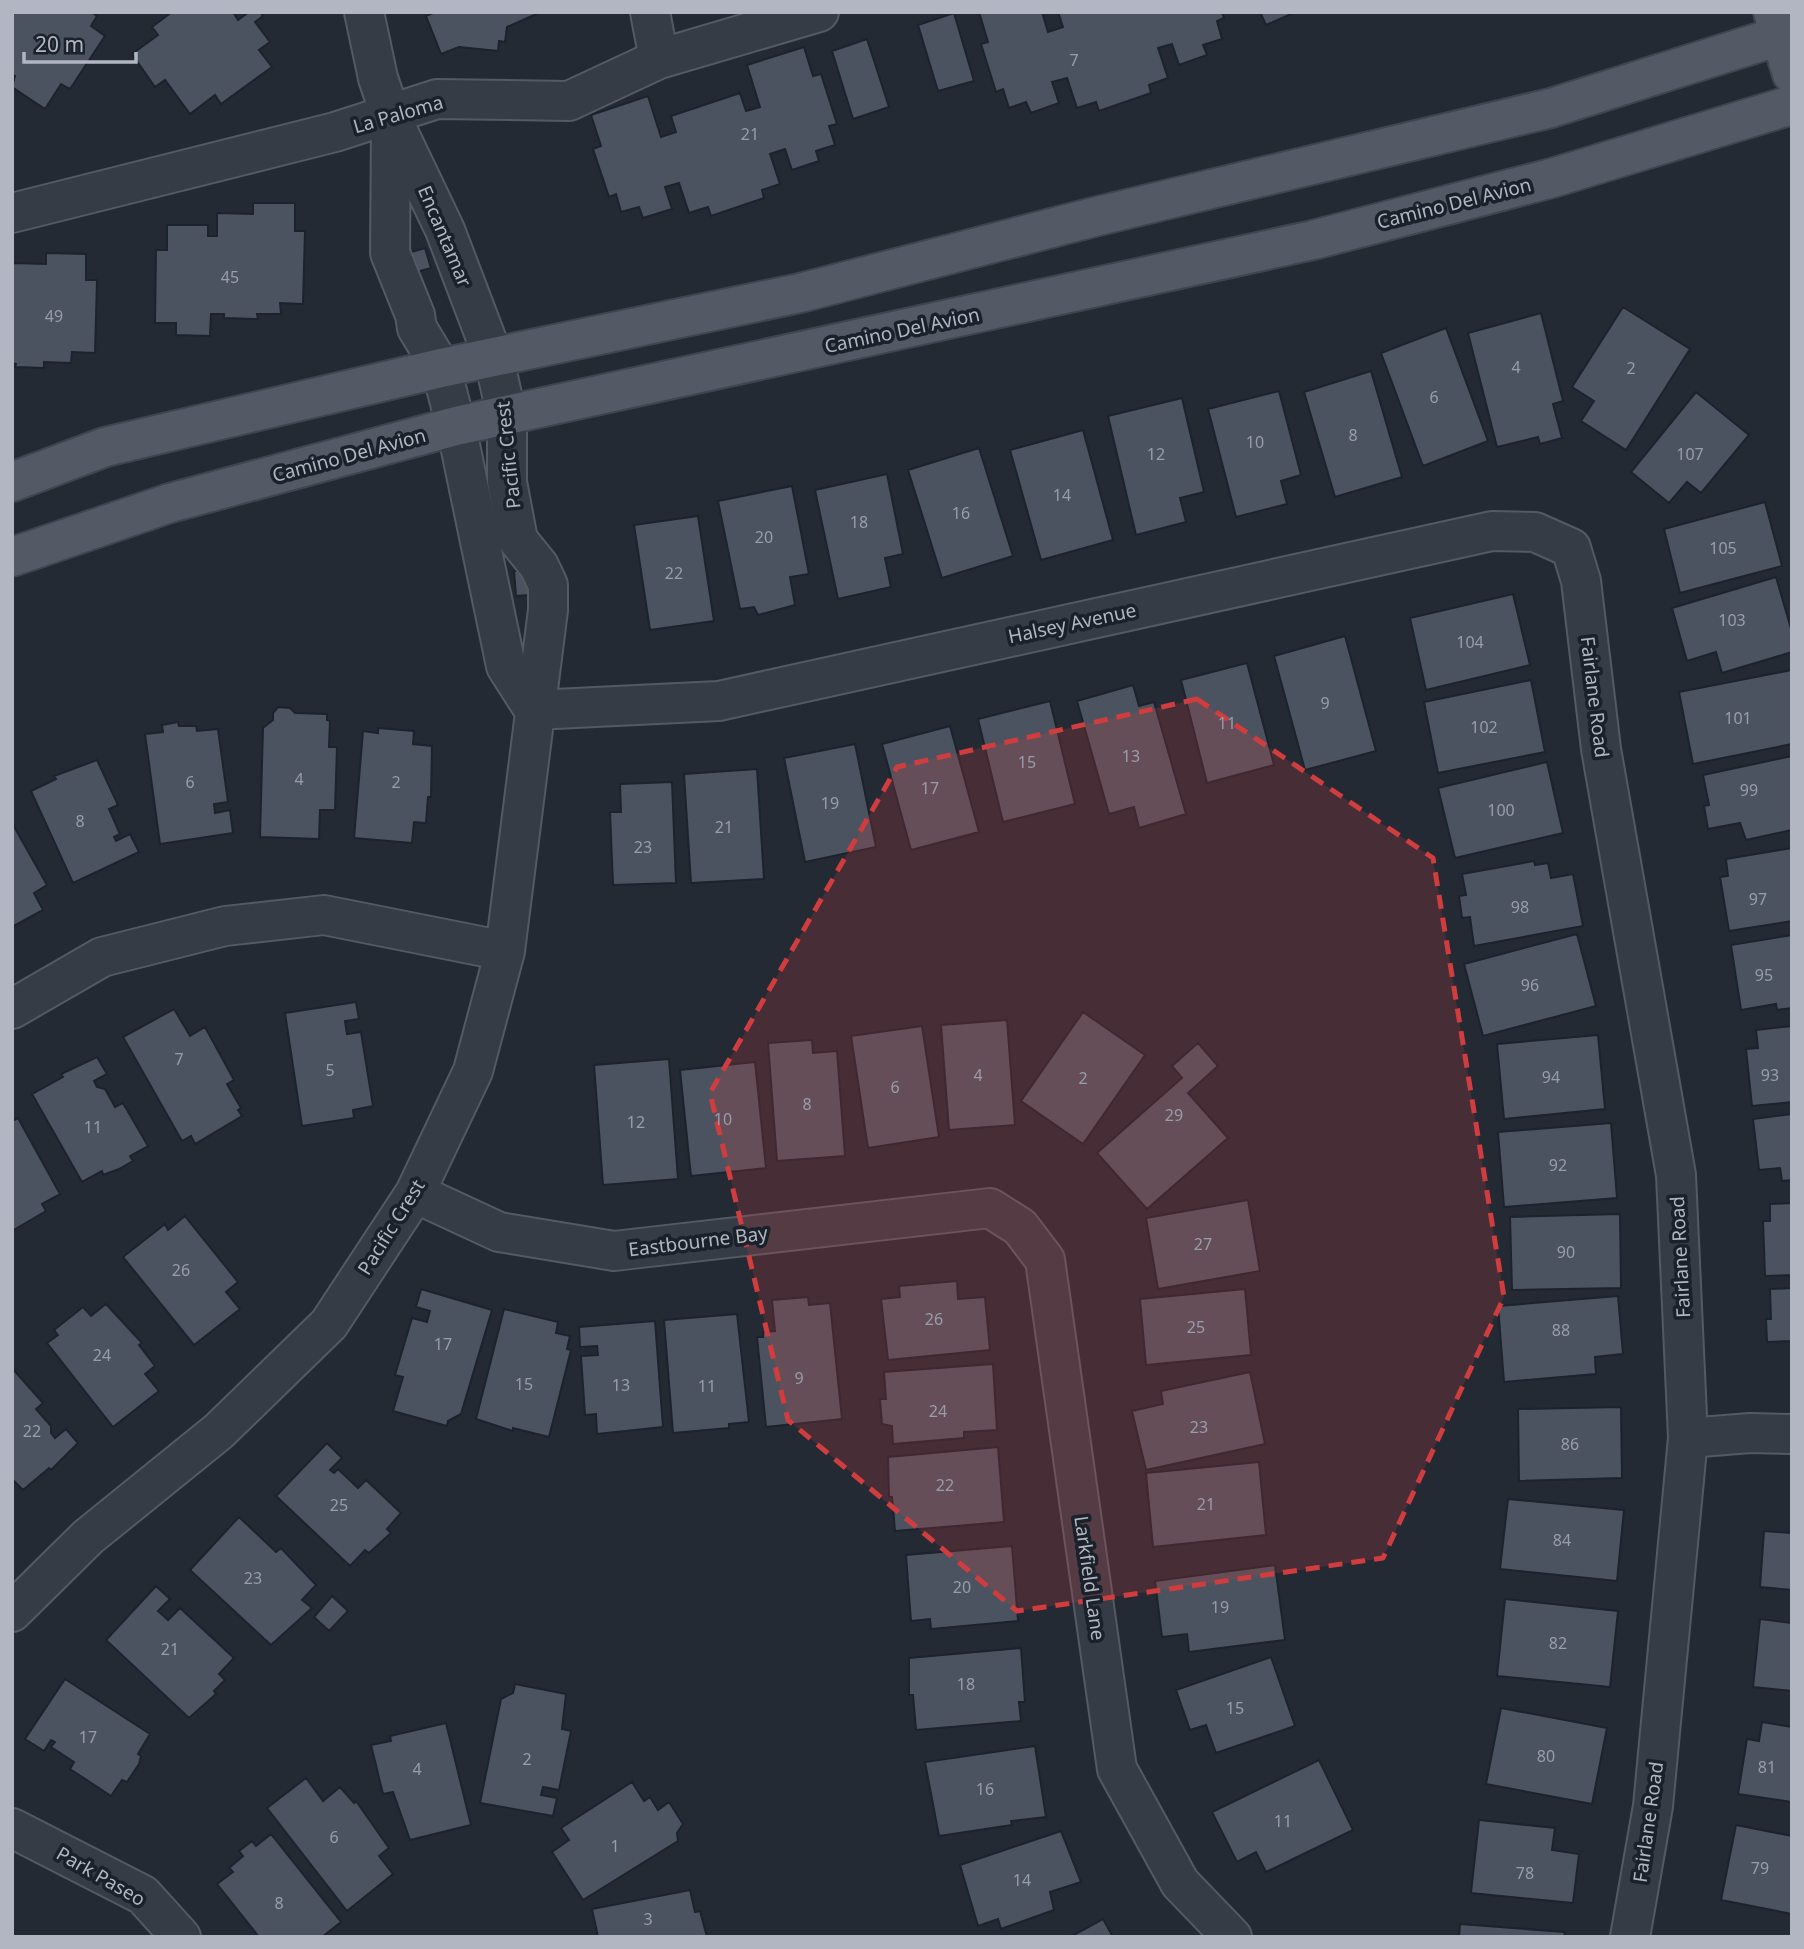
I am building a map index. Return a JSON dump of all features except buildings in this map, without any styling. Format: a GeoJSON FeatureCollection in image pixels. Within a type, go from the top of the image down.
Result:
{"type":"FeatureCollection","features":[{"type":"Feature","properties":{"kind":"main road"},"geometry":{"type":"LineString","coordinates":[[12,482],[105,447],[441,369],[800,293],[1098,216],[1551,108],[1782,27],[1792,74]]}},
{"type":"Feature","properties":{"kind":"main road","name":"Camino Del Avion"},"geometry":{"type":"LineString","coordinates":[[12,557],[170,503],[456,426],[1312,240],[1552,178],[1792,105]]}},
{"type":"Feature","properties":{"kind":"street","name":"Encantamar"},"geometry":{"type":"LineString","coordinates":[[364,12],[378,78],[391,117],[445,230],[494,359]]}},
{"type":"Feature","properties":{"kind":"street"},"geometry":{"type":"LineString","coordinates":[[650,12],[659,59]]}},
{"type":"Feature","properties":{"kind":"street","name":"La Paloma"},"geometry":{"type":"LineString","coordinates":[[12,213],[391,117],[437,99],[569,101],[659,59],[819,12]]}},
{"type":"Feature","properties":{"kind":"street","name":"Encantamar"},"geometry":{"type":"LineString","coordinates":[[391,117],[390,253],[415,315],[417,328],[441,369]]}},
{"type":"Feature","properties":{"kind":"street","name":"Pacific Crest"},"geometry":{"type":"LineString","coordinates":[[12,1612],[88,1537],[219,1431],[329,1324],[415,1193],[472,1071],[505,951],[548,610],[548,585],[539,566],[518,540],[507,482],[507,417],[494,359]]}},
{"type":"Feature","properties":{"kind":"street","name":"Pacific Crest"},"geometry":{"type":"LineString","coordinates":[[441,369],[456,426],[506,666],[534,710]]}},
{"type":"Feature","properties":{"kind":"street","name":"Halsey Avenue"},"geometry":{"type":"LineString","coordinates":[[534,710],[719,701],[1492,531],[1535,532],[1571,548],[1581,581]]}},
{"type":"Feature","properties":{"kind":"street","name":"Fairlane Road"},"geometry":{"type":"LineString","coordinates":[[1581,581],[1601,749],[1676,1175],[1688,1438],[1653,1806],[1630,1937]]}},
{"type":"Feature","properties":{"kind":"street"},"geometry":{"type":"LineString","coordinates":[[12,1009],[102,957],[225,926],[324,915],[505,951]]}},
{"type":"Feature","properties":{"kind":"street","name":"Eastbourne Bay"},"geometry":{"type":"LineString","coordinates":[[415,1193],[499,1231],[614,1251],[989,1208]]}},
{"type":"Feature","properties":{"kind":"street","name":"Larkfield Lane"},"geometry":{"type":"LineString","coordinates":[[989,1208],[1020,1227],[1045,1260],[1117,1769],[1180,1883],[1232,1937]]}},
{"type":"Feature","properties":{"kind":"street"},"geometry":{"type":"LineString","coordinates":[[1688,1438],[1750,1433],[1792,1434]]}},
{"type":"Feature","properties":{"kind":"street","name":"Park Paseo"},"geometry":{"type":"LineString","coordinates":[[12,1828],[143,1895],[181,1937]]}},
{"type":"Feature","properties":{"kind":"highlighted area"},"geometry":{"type":"Polygon","coordinates":[[[1197,699],[1433,858],[1504,1297],[1383,1558],[1017,1611],[788,1420],[710,1093],[897,767],[1197,699]]]}}]}
